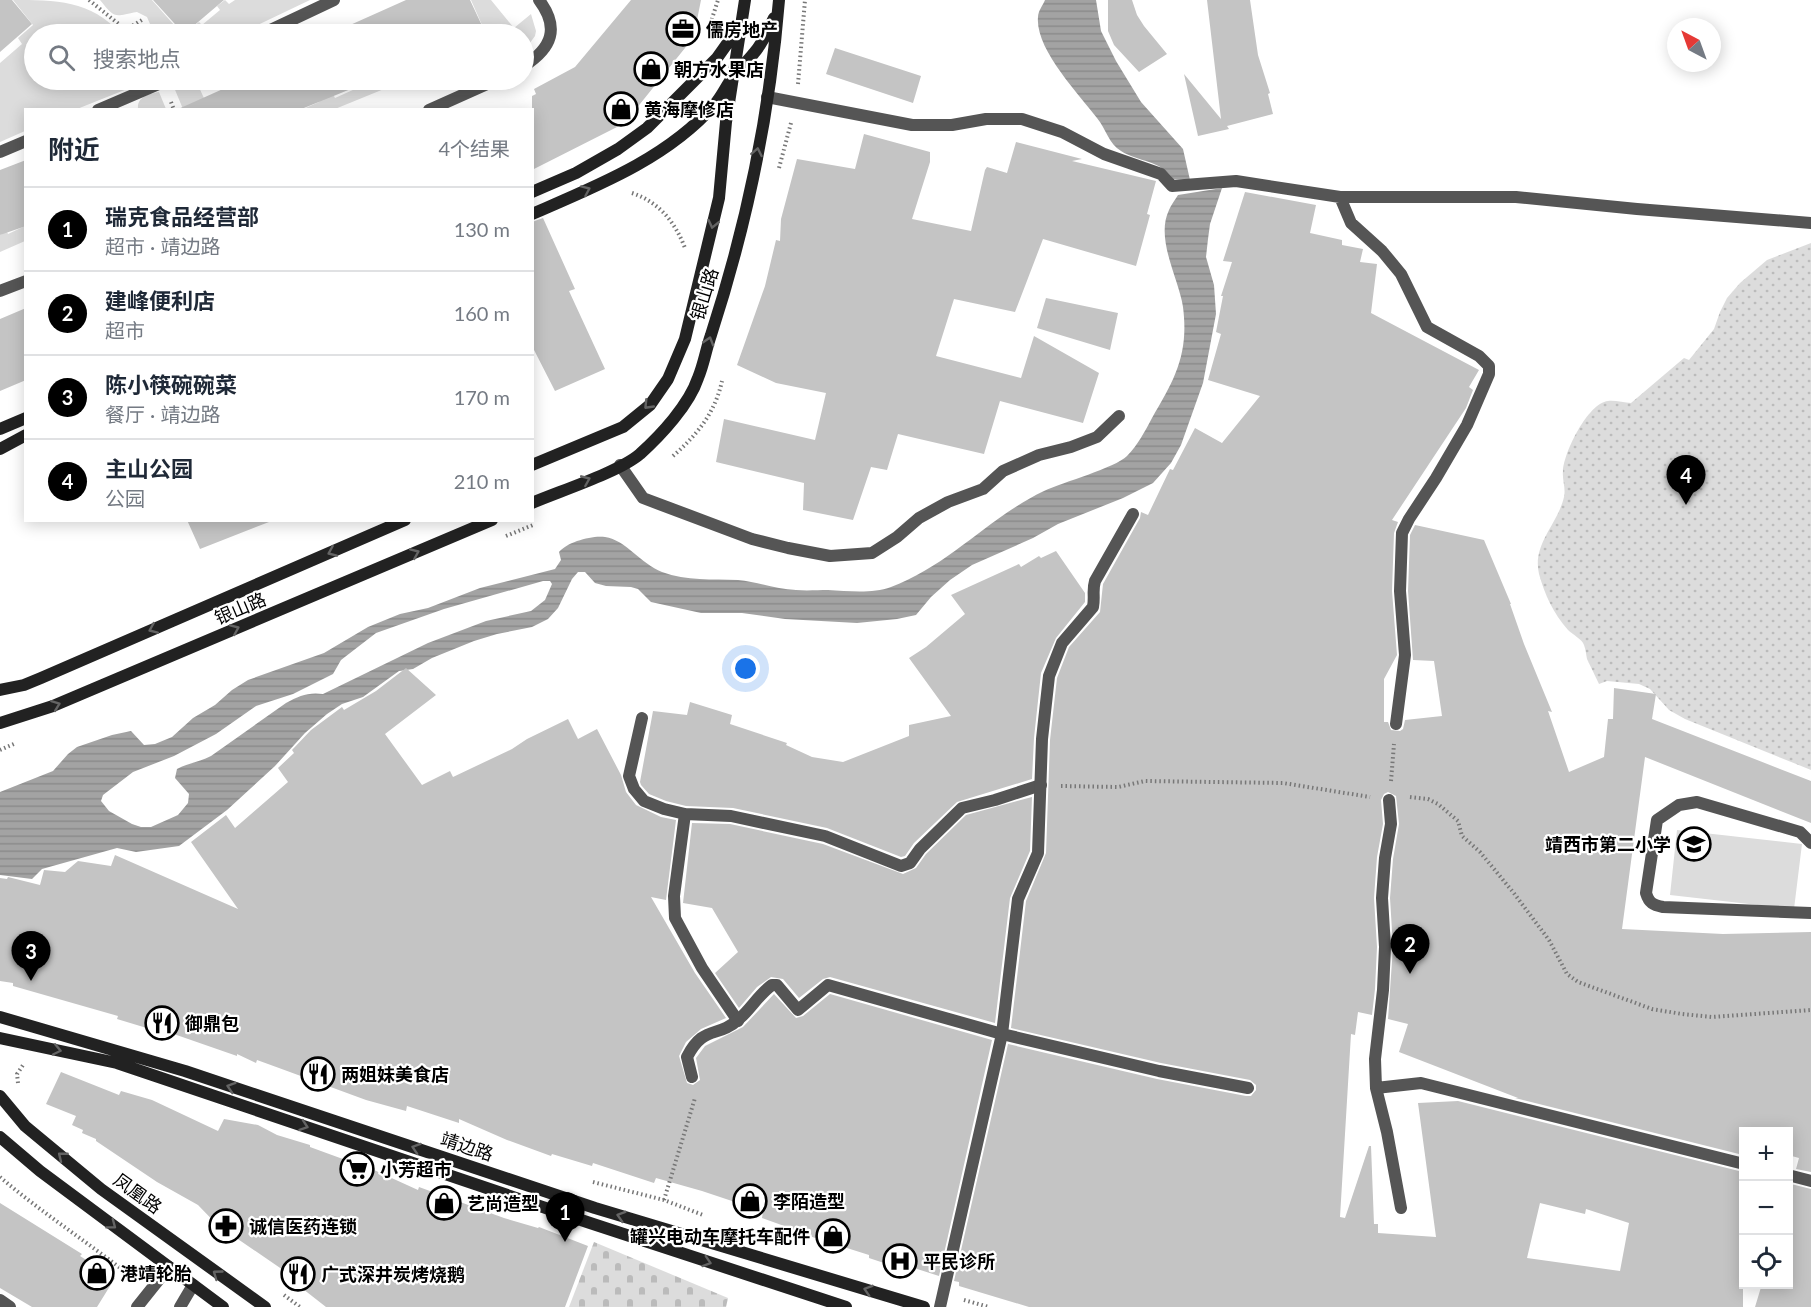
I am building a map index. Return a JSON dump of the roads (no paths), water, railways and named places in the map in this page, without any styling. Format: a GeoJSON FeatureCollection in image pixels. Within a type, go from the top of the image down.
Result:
{"type":"FeatureCollection","features":[{"type":"Feature","properties":{"kind":"main road","name":"银山路"},"geometry":{"type":"LineString","coordinates":[[534,464],[623,427],[650,405],[668,379],[685,339],[719,198],[726,122],[745,0]]}},
{"type":"Feature","properties":{"kind":"main road","name":"银山路"},"geometry":{"type":"LineString","coordinates":[[534,213],[603,183],[663,149],[716,103],[756,51],[779,4]]}},
{"type":"Feature","properties":{"kind":"main road","name":"银山路"},"geometry":{"type":"LineString","coordinates":[[534,502],[638,456],[662,432],[698,380],[729,278],[742,222],[767,97],[779,4]]}},
{"type":"Feature","properties":{"kind":"main road","name":"银山路"},"geometry":{"type":"LineString","coordinates":[[534,191],[576,173],[618,149],[647,128],[717,58],[740,26]]}},
{"type":"Feature","properties":{"kind":"main road"},"geometry":{"type":"LineString","coordinates":[[0,429],[24,419]]}},
{"type":"Feature","properties":{"kind":"main road"},"geometry":{"type":"LineString","coordinates":[[0,449],[24,436]]}},
{"type":"Feature","properties":{"kind":"main road","name":"银山路"},"geometry":{"type":"LineString","coordinates":[[0,690],[24,685],[400,522]]}},
{"type":"Feature","properties":{"kind":"main road","name":"银山路"},"geometry":{"type":"LineString","coordinates":[[0,723],[53,706],[487,522]]}},
{"type":"Feature","properties":{"kind":"main road","name":"靖边路"},"geometry":{"type":"LineString","coordinates":[[0,1017],[184,1071],[595,1208],[924,1307]]}},
{"type":"Feature","properties":{"kind":"main road","name":"靖边路"},"geometry":{"type":"LineString","coordinates":[[0,1038],[117,1063],[846,1307]]}},
{"type":"Feature","properties":{"kind":"main road","name":"凤凰路"},"geometry":{"type":"LineString","coordinates":[[0,1096],[25,1126],[101,1189],[265,1307]]}},
{"type":"Feature","properties":{"kind":"main road"},"geometry":{"type":"LineString","coordinates":[[0,1137],[40,1171],[223,1307]]}},
{"type":"Feature","properties":{"kind":"street"},"geometry":{"type":"LineString","coordinates":[[283,24],[334,0]]}},
{"type":"Feature","properties":{"kind":"street"},"geometry":{"type":"LineString","coordinates":[[534,58],[544,50],[552,33],[548,12],[539,0]]}},
{"type":"Feature","properties":{"kind":"street"},"geometry":{"type":"LineString","coordinates":[[103,108],[145,90]]}},
{"type":"Feature","properties":{"kind":"street"},"geometry":{"type":"LineString","coordinates":[[433,108],[474,90]]}},
{"type":"Feature","properties":{"kind":"street"},"geometry":{"type":"LineString","coordinates":[[767,97],[912,124],[952,125],[986,119],[1022,119],[1062,132],[1104,153],[1161,174],[1172,186],[1236,181],[1340,197],[1516,197],[1811,223]]}},
{"type":"Feature","properties":{"kind":"street"},"geometry":{"type":"LineString","coordinates":[[0,152],[24,142]]}},
{"type":"Feature","properties":{"kind":"street"},"geometry":{"type":"LineString","coordinates":[[1340,197],[1351,223],[1382,251],[1401,274],[1427,327],[1479,356],[1489,366],[1489,374],[1467,425],[1402,533],[1400,591],[1405,655],[1396,724]]}},
{"type":"Feature","properties":{"kind":"street"},"geometry":{"type":"LineString","coordinates":[[0,291],[24,282]]}},
{"type":"Feature","properties":{"kind":"street"},"geometry":{"type":"LineString","coordinates":[[620,465],[643,498],[752,539],[830,556],[872,553],[897,537],[919,518],[948,502],[982,489],[1003,471],[1030,459],[1097,437],[1119,416]]}},
{"type":"Feature","properties":{"kind":"street"},"geometry":{"type":"LineString","coordinates":[[940,1307],[1002,1034],[1018,899],[1038,853],[1042,740],[1049,676],[1062,643],[1093,607],[1095,599],[1092,591],[1095,580],[1133,514]]}},
{"type":"Feature","properties":{"kind":"street"},"geometry":{"type":"LineString","coordinates":[[642,718],[629,776],[634,789],[644,801],[685,814],[731,816],[825,836],[901,866],[910,863],[920,849],[962,808],[1041,785]]}},
{"type":"Feature","properties":{"kind":"street"},"geometry":{"type":"LineString","coordinates":[[1389,800],[1391,824],[1385,858],[1382,898],[1385,947],[1383,990],[1375,1059],[1376,1088],[1401,1208]]}},
{"type":"Feature","properties":{"kind":"street"},"geometry":{"type":"LineString","coordinates":[[1811,843],[1800,832],[1697,802],[1679,805],[1657,820],[1646,893],[1649,902],[1663,907],[1811,914]]}},
{"type":"Feature","properties":{"kind":"street"},"geometry":{"type":"LineString","coordinates":[[685,814],[674,896],[675,918],[702,968],[738,1021]]}},
{"type":"Feature","properties":{"kind":"street"},"geometry":{"type":"LineString","coordinates":[[692,1077],[687,1058],[697,1040],[708,1033],[721,1031],[738,1021],[772,985],[777,985],[798,1010],[828,985],[1002,1034],[1159,1071],[1248,1088]]}},
{"type":"Feature","properties":{"kind":"street"},"geometry":{"type":"LineString","coordinates":[[1376,1088],[1421,1083],[1739,1163]]}},
{"type":"Feature","properties":{"kind":"street"},"geometry":{"type":"LineString","coordinates":[[1793,1176],[1811,1181]]}},
{"type":"Feature","properties":{"kind":"street"},"geometry":{"type":"LineString","coordinates":[[137,1307],[169,1267]]}},
{"type":"Feature","properties":{"kind":"street"},"geometry":{"type":"LineString","coordinates":[[180,1307],[194,1285]]}},
{"type":"Feature","properties":{"kind":"street"},"geometry":{"type":"LineString","coordinates":[[0,1300],[10,1307]]}},
{"type":"Feature","properties":{"kind":"place","name":"儒房地产"},"geometry":{"type":"Point","coordinates":[683,29]}},
{"type":"Feature","properties":{"kind":"place","name":"朝方水果店"},"geometry":{"type":"Point","coordinates":[651,69]}},
{"type":"Feature","properties":{"kind":"place","name":"黄海摩修店"},"geometry":{"type":"Point","coordinates":[621,109]}},
{"type":"Feature","properties":{"kind":"place","name":"主山公园"},"geometry":{"type":"Point","coordinates":[1686,505]}},
{"type":"Feature","properties":{"kind":"place","name":"靖西市第二小学"},"geometry":{"type":"Point","coordinates":[1694,844]}},
{"type":"Feature","properties":{"kind":"place","name":"建峰便利店"},"geometry":{"type":"Point","coordinates":[1410,974]}},
{"type":"Feature","properties":{"kind":"place","name":"陈小筷碗碗菜"},"geometry":{"type":"Point","coordinates":[31,981]}},
{"type":"Feature","properties":{"kind":"place","name":"御鼎包"},"geometry":{"type":"Point","coordinates":[162,1023]}},
{"type":"Feature","properties":{"kind":"place","name":"两姐妹美食店"},"geometry":{"type":"Point","coordinates":[318,1074]}},
{"type":"Feature","properties":{"kind":"place","name":"小芳超市"},"geometry":{"type":"Point","coordinates":[357,1169]}},
{"type":"Feature","properties":{"kind":"place","name":"李陌造型"},"geometry":{"type":"Point","coordinates":[750,1201]}},
{"type":"Feature","properties":{"kind":"place","name":"艺尚造型"},"geometry":{"type":"Point","coordinates":[444,1203]}},
{"type":"Feature","properties":{"kind":"place","name":"诚信医药连锁"},"geometry":{"type":"Point","coordinates":[226,1226]}},
{"type":"Feature","properties":{"kind":"place","name":"罐兴电动车摩托车配件"},"geometry":{"type":"Point","coordinates":[833,1236]}},
{"type":"Feature","properties":{"kind":"place","name":"瑞克食品经营部"},"geometry":{"type":"Point","coordinates":[565,1242]}},
{"type":"Feature","properties":{"kind":"place","name":"平民诊所"},"geometry":{"type":"Point","coordinates":[900,1261]}},
{"type":"Feature","properties":{"kind":"place","name":"港靖轮胎"},"geometry":{"type":"Point","coordinates":[97,1273]}},
{"type":"Feature","properties":{"kind":"place","name":"广式深井炭烤烧鹅"},"geometry":{"type":"Point","coordinates":[298,1274]}}]}
